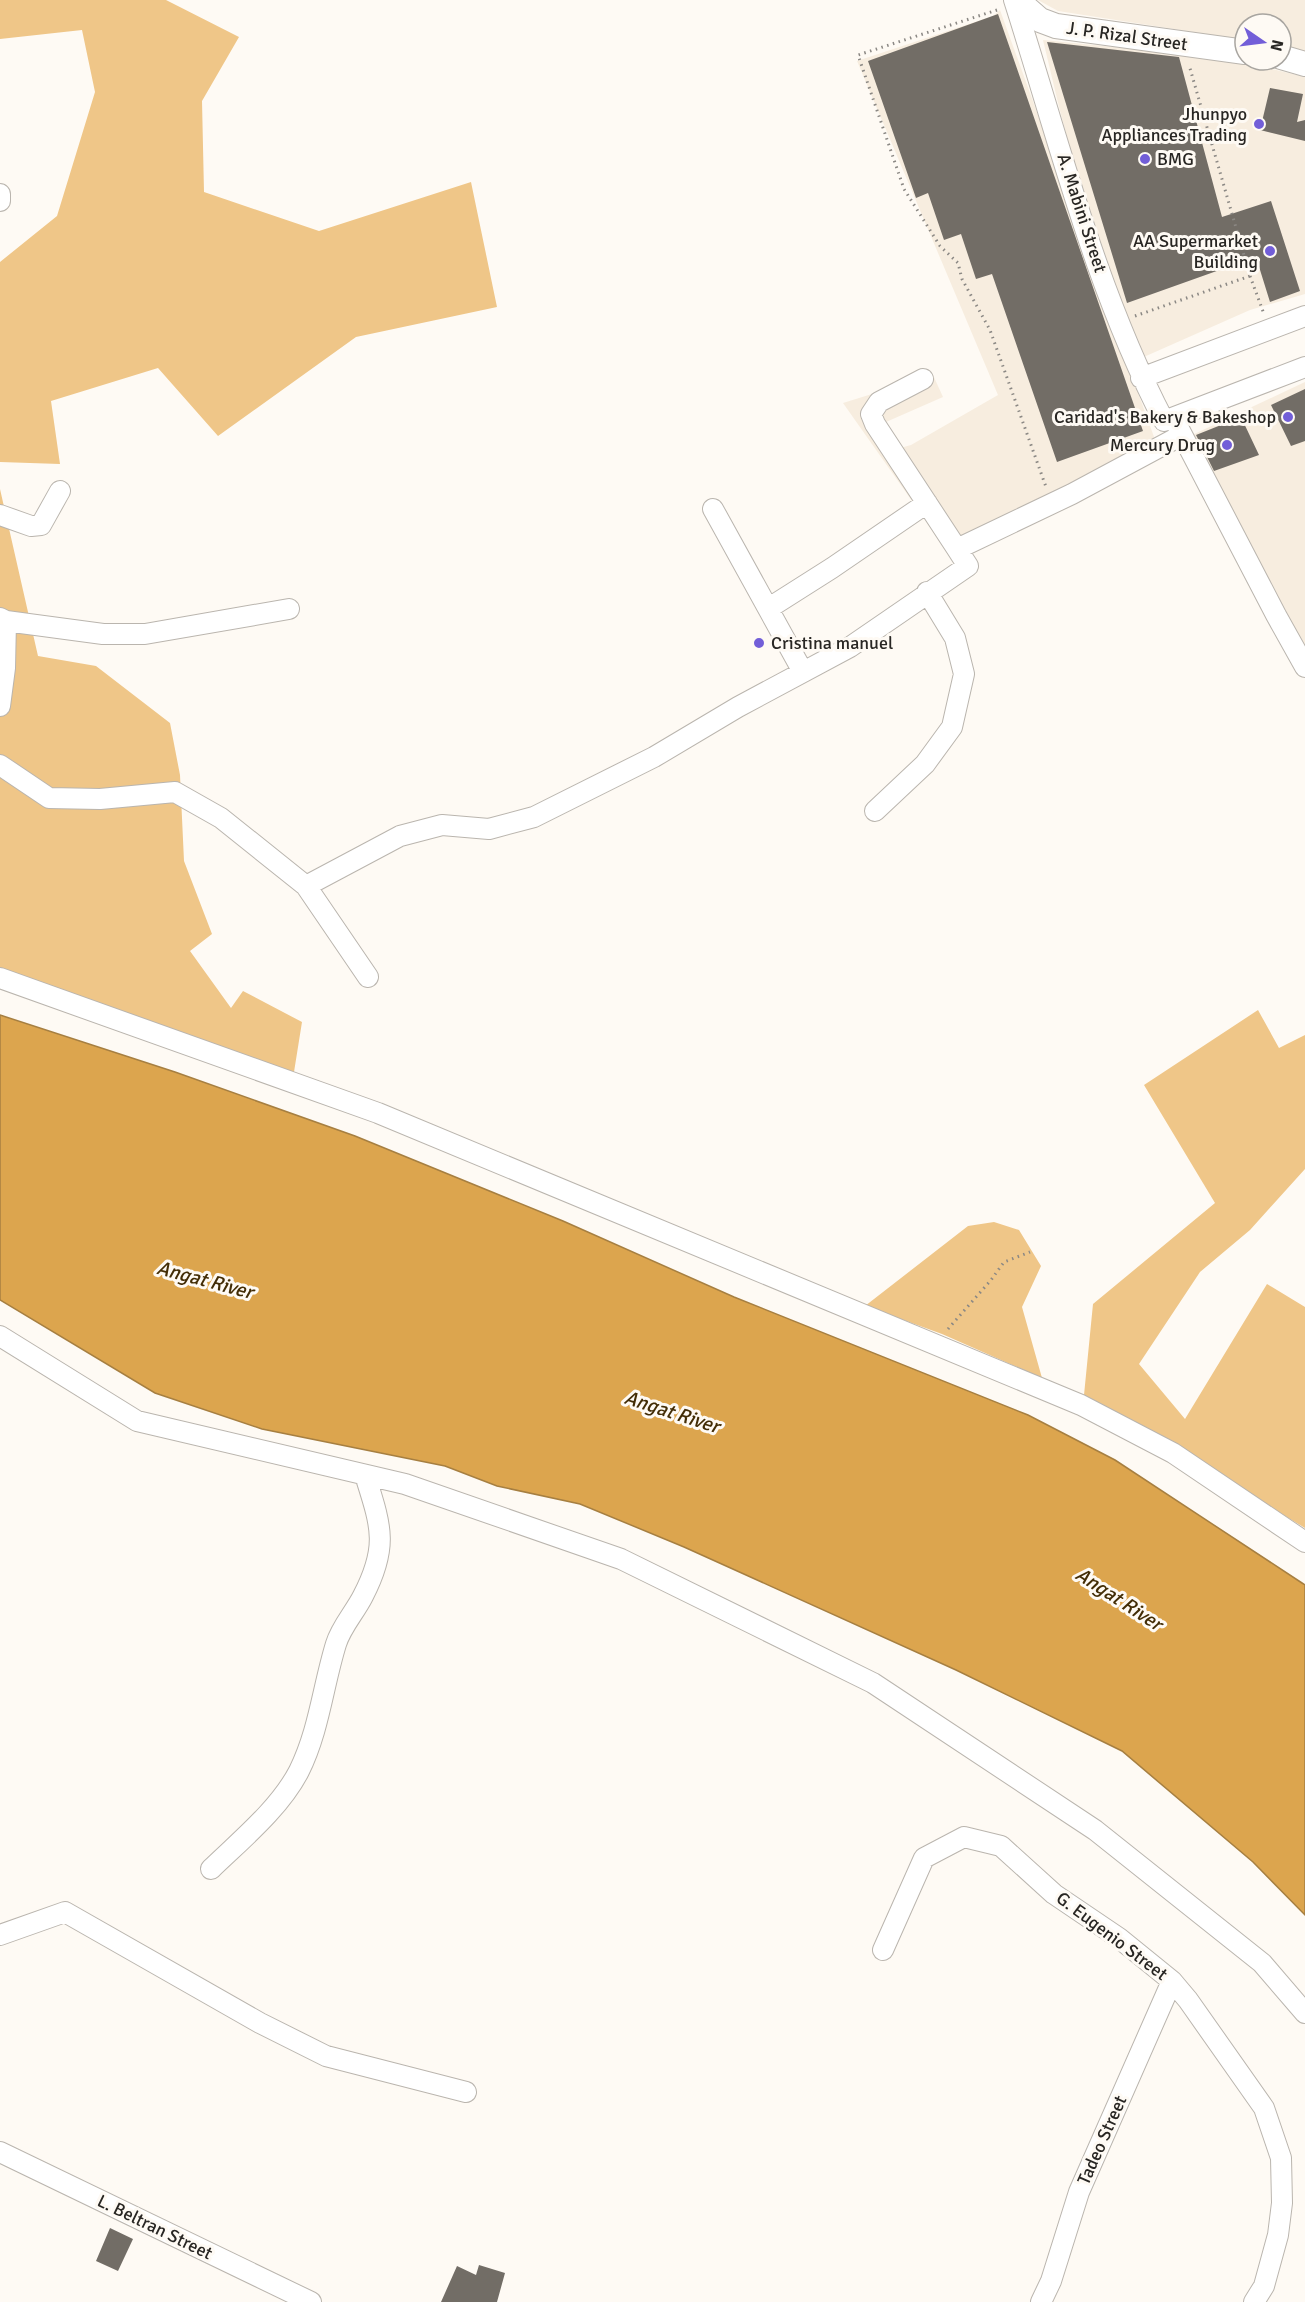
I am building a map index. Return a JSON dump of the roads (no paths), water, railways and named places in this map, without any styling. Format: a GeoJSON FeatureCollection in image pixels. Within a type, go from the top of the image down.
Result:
{"type":"FeatureCollection","features":[{"type":"Feature","properties":{"kind":"main road","name":"J. P. Rizal Street"},"geometry":{"type":"LineString","coordinates":[[1012,2],[1040,20],[1056,26],[1233,50]]}},
{"type":"Feature","properties":{"kind":"street","name":"A. Mabini Street"},"geometry":{"type":"LineString","coordinates":[[1012,2],[1095,258],[1141,378],[1182,435],[1299,641],[1305,667]]}},
{"type":"Feature","properties":{"kind":"street"},"geometry":{"type":"LineString","coordinates":[[0,194],[0,201]]}},
{"type":"Feature","properties":{"kind":"street"},"geometry":{"type":"LineString","coordinates":[[1141,378],[1305,316]]}},
{"type":"Feature","properties":{"kind":"street"},"geometry":{"type":"LineString","coordinates":[[1169,419],[1305,367]]}},
{"type":"Feature","properties":{"kind":"street"},"geometry":{"type":"LineString","coordinates":[[306,886],[400,836],[442,825],[489,829],[534,817],[654,757],[738,707],[850,647],[968,566],[871,414],[879,402],[923,379]]}},
{"type":"Feature","properties":{"kind":"street"},"geometry":{"type":"LineString","coordinates":[[957,549],[1052,503],[1182,435]]}},
{"type":"Feature","properties":{"kind":"street"},"geometry":{"type":"LineString","coordinates":[[0,515],[31,526],[41,525],[60,491]]}},
{"type":"Feature","properties":{"kind":"street"},"geometry":{"type":"LineString","coordinates":[[769,608],[927,503]]}},
{"type":"Feature","properties":{"kind":"street"},"geometry":{"type":"LineString","coordinates":[[713,509],[803,672]]}},
{"type":"Feature","properties":{"kind":"street"},"geometry":{"type":"LineString","coordinates":[[875,811],[925,764],[952,727],[964,674],[955,638],[927,592]]}},
{"type":"Feature","properties":{"kind":"street"},"geometry":{"type":"LineString","coordinates":[[0,706],[5,668],[3,619],[103,634],[145,634],[289,609]]}},
{"type":"Feature","properties":{"kind":"street"},"geometry":{"type":"LineString","coordinates":[[0,765],[49,798],[99,799],[176,792],[221,818],[306,886],[368,977]]}},
{"type":"Feature","properties":{"kind":"street"},"geometry":{"type":"LineString","coordinates":[[0,978],[378,1113],[1081,1405],[1163,1448],[1305,1542]]}},
{"type":"Feature","properties":{"kind":"street"},"geometry":{"type":"LineString","coordinates":[[0,1336],[137,1420],[405,1484],[621,1558],[873,1683],[1095,1830],[1262,1963],[1305,2013]]}},
{"type":"Feature","properties":{"kind":"street"},"geometry":{"type":"LineString","coordinates":[[211,1869],[267,1815],[298,1772],[314,1732],[337,1642],[363,1595],[377,1563],[381,1537],[365,1474]]}},
{"type":"Feature","properties":{"kind":"street","name":"G. Eugenio Street"},"geometry":{"type":"LineString","coordinates":[[883,1950],[924,1858],[964,1838],[1001,1846],[1054,1894],[1119,1938],[1172,1981],[1188,2000],[1264,2108],[1281,2158],[1282,2203],[1278,2235],[1264,2286],[1254,2302]]}},
{"type":"Feature","properties":{"kind":"street"},"geometry":{"type":"LineString","coordinates":[[0,1935],[65,1912],[260,2023],[326,2056],[466,2092]]}},
{"type":"Feature","properties":{"kind":"street","name":"Tadeo Street"},"geometry":{"type":"LineString","coordinates":[[1041,2302],[1051,2281],[1079,2192],[1172,1981]]}},
{"type":"Feature","properties":{"kind":"street","name":"L. Beltran Street"},"geometry":{"type":"LineString","coordinates":[[0,2152],[310,2302]]}},
{"type":"Feature","properties":{"kind":"water","name":"Angat River"},"geometry":{"type":"Polygon","coordinates":[[[0,1015],[175,1072],[355,1136],[563,1221],[734,1297],[1028,1415],[1115,1460],[1305,1585],[1305,1915],[1253,1862],[1122,1751],[956,1670],[684,1547],[580,1504],[497,1486],[445,1466],[262,1429],[155,1393],[0,1300],[0,1015]]]}},
{"type":"Feature","properties":{"kind":"place","name":"Jhunpyo Appliances Trading"},"geometry":{"type":"Point","coordinates":[1259,124]}},
{"type":"Feature","properties":{"kind":"place","name":"BMG"},"geometry":{"type":"Point","coordinates":[1145,159]}},
{"type":"Feature","properties":{"kind":"place","name":"AA Supermarket Building"},"geometry":{"type":"Point","coordinates":[1270,251]}},
{"type":"Feature","properties":{"kind":"place","name":"Caridad's Bakery & Bakeshop"},"geometry":{"type":"Point","coordinates":[1288,417]}},
{"type":"Feature","properties":{"kind":"place","name":"Mercury Drug"},"geometry":{"type":"Point","coordinates":[1227,445]}},
{"type":"Feature","properties":{"kind":"place","name":"Cristina manuel"},"geometry":{"type":"Point","coordinates":[759,643]}}]}
